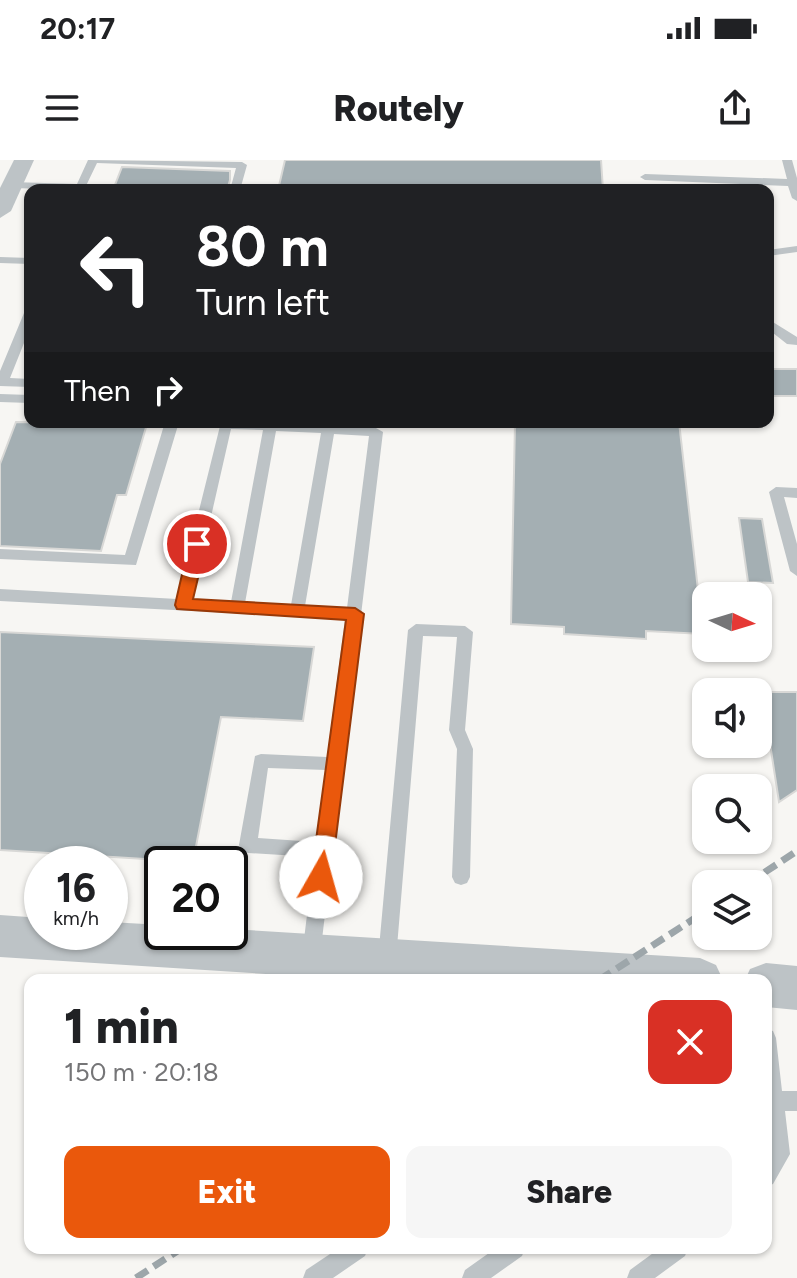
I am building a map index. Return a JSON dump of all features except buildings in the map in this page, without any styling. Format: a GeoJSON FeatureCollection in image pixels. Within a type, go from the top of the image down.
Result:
{"type":"FeatureCollection","features":[{"type":"Feature","properties":{"kind":"street"},"geometry":{"type":"LineString","coordinates":[[0,936],[601,974]]}},
{"type":"Feature","properties":{"kind":"lane"},"geometry":{"type":"LineString","coordinates":[[81,184],[93,160],[242,165],[237,184]]}},
{"type":"Feature","properties":{"kind":"lane"},"geometry":{"type":"LineString","coordinates":[[787,160],[797,198]]}},
{"type":"Feature","properties":{"kind":"lane"},"geometry":{"type":"LineString","coordinates":[[645,177],[795,183]]}},
{"type":"Feature","properties":{"kind":"lane"},"geometry":{"type":"LineString","coordinates":[[774,252],[797,249]]}},
{"type":"Feature","properties":{"kind":"lane"},"geometry":{"type":"LineString","coordinates":[[0,260],[24,261]]}},
{"type":"Feature","properties":{"kind":"lane"},"geometry":{"type":"LineString","coordinates":[[24,325],[5,363],[2,382],[24,383]]}},
{"type":"Feature","properties":{"kind":"lane"},"geometry":{"type":"LineString","coordinates":[[774,327],[794,341]]}},
{"type":"Feature","properties":{"kind":"lane"},"geometry":{"type":"LineString","coordinates":[[0,398],[24,399]]}},
{"type":"Feature","properties":{"kind":"lane"},"geometry":{"type":"LineString","coordinates":[[0,554],[131,561],[170,428]]}},
{"type":"Feature","properties":{"kind":"lane"},"geometry":{"type":"LineString","coordinates":[[183,605],[225,428]]}},
{"type":"Feature","properties":{"kind":"lane"},"geometry":{"type":"LineString","coordinates":[[237,608],[270,428]]}},
{"type":"Feature","properties":{"kind":"lane"},"geometry":{"type":"LineString","coordinates":[[309,428],[376,432],[311,956]]}},
{"type":"Feature","properties":{"kind":"lane"},"geometry":{"type":"LineString","coordinates":[[297,611],[328,429]]}},
{"type":"Feature","properties":{"kind":"lane"},"geometry":{"type":"LineString","coordinates":[[797,493],[776,492],[797,571]]}},
{"type":"Feature","properties":{"kind":"lane"},"geometry":{"type":"LineString","coordinates":[[0,595],[355,614]]}},
{"type":"Feature","properties":{"kind":"lane"},"geometry":{"type":"LineString","coordinates":[[387,961],[416,630],[465,632],[457,730],[465,749],[461,877]]}},
{"type":"Feature","properties":{"kind":"lane"},"geometry":{"type":"LineString","coordinates":[[324,850],[248,845],[261,761],[335,764]]}},
{"type":"Feature","properties":{"kind":"lane"},"geometry":{"type":"LineString","coordinates":[[772,1100],[797,1101]]}},
{"type":"Feature","properties":{"kind":"lane"},"geometry":{"type":"LineString","coordinates":[[772,1111],[780,1154],[772,1167]]}},
{"type":"Feature","properties":{"kind":"lane"},"geometry":{"type":"LineString","coordinates":[[314,1278],[348,1254]]}},
{"type":"Feature","properties":{"kind":"lane"},"geometry":{"type":"LineString","coordinates":[[473,1278],[506,1254]]}},
{"type":"Feature","properties":{"kind":"lane"},"geometry":{"type":"LineString","coordinates":[[638,1278],[669,1254]]}},
{"type":"Feature","properties":{"kind":"railway"},"geometry":{"type":"LineString","coordinates":[[768,870],[797,851]]}},
{"type":"Feature","properties":{"kind":"railway"},"geometry":{"type":"LineString","coordinates":[[608,974],[692,920]]}},
{"type":"Feature","properties":{"kind":"railway"},"geometry":{"type":"LineString","coordinates":[[136,1278],[173,1254]]}},
{"type":"Feature","properties":{"kind":"route"},"geometry":{"type":"LineString","coordinates":[[197,544],[183,605],[355,614],[321,877]]}}]}
